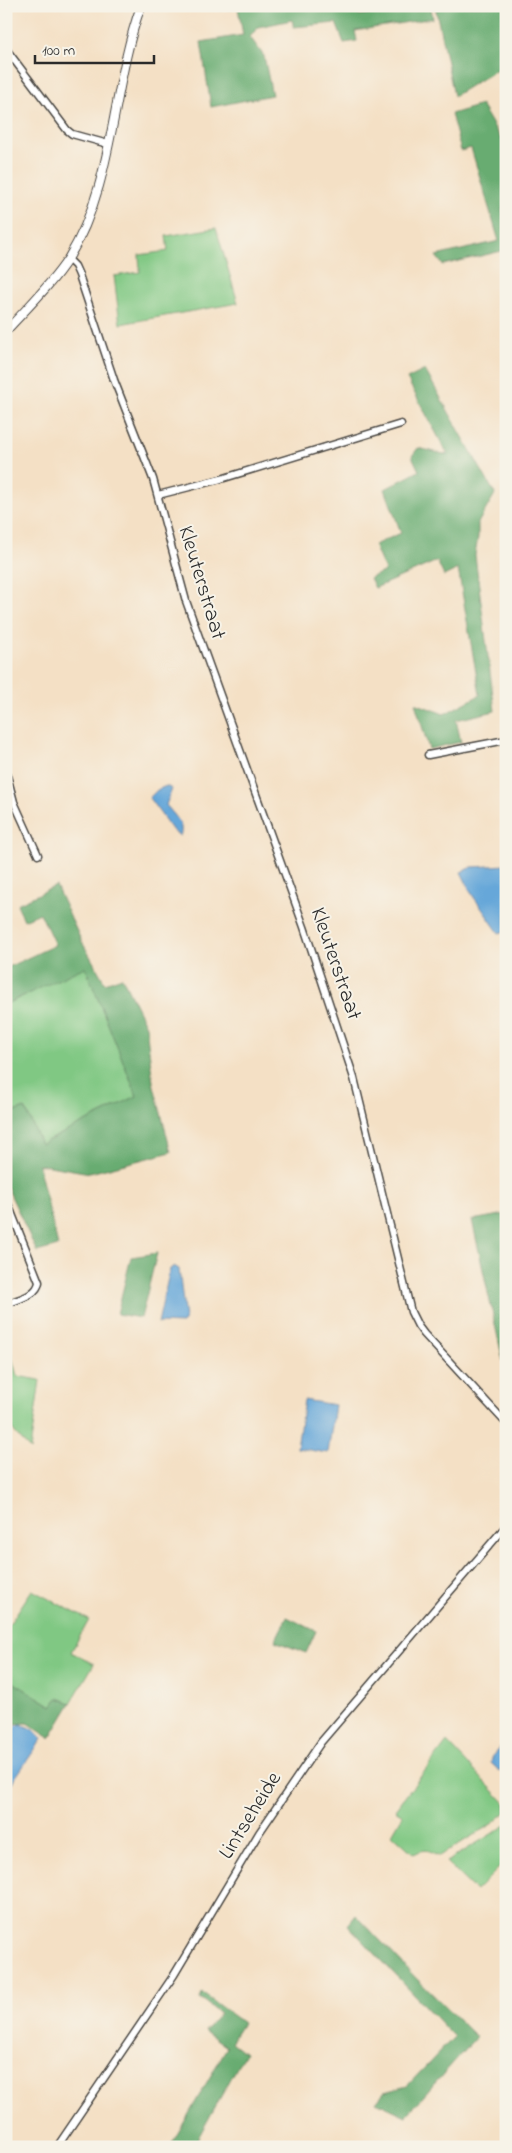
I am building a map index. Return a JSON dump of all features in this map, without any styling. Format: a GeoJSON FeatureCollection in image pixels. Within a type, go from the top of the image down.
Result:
{"type":"FeatureCollection","features":[{"type":"Feature","properties":{"kind":"street"},"geometry":{"type":"LineString","coordinates":[[6,331],[37,298],[68,259],[92,208],[108,144],[131,32],[141,6]]}},
{"type":"Feature","properties":{"kind":"street"},"geometry":{"type":"LineString","coordinates":[[6,49],[67,130],[72,134],[108,144]]}},
{"type":"Feature","properties":{"kind":"street","name":"Kleuterstraat"},"geometry":{"type":"LineString","coordinates":[[68,259],[75,266],[79,275],[114,380],[158,495],[186,601],[304,927],[354,1078],[411,1312],[424,1334],[506,1423]]}},
{"type":"Feature","properties":{"kind":"street"},"geometry":{"type":"LineString","coordinates":[[158,495],[221,479],[401,424]]}},
{"type":"Feature","properties":{"kind":"street"},"geometry":{"type":"LineString","coordinates":[[428,756],[506,740]]}},
{"type":"Feature","properties":{"kind":"street"},"geometry":{"type":"LineString","coordinates":[[6,772],[14,802],[38,855]]}},
{"type":"Feature","properties":{"kind":"street"},"geometry":{"type":"LineString","coordinates":[[6,1199],[39,1282],[38,1288],[33,1293],[6,1304]]}},
{"type":"Feature","properties":{"kind":"street","name":"Lintseheide"},"geometry":{"type":"LineString","coordinates":[[57,2147],[174,1975],[259,1833],[321,1742],[506,1526]]}},
{"type":"Feature","properties":{"kind":"green space"},"geometry":{"type":"Polygon","coordinates":[[[220,6],[356,6],[359,15],[431,8],[433,18],[355,31],[357,41],[344,43],[336,23],[294,27],[292,20],[258,27],[250,37],[264,56],[272,95],[211,107],[201,42],[243,35],[238,8],[220,10],[220,6]]]}},
{"type":"Feature","properties":{"kind":"green space"},"geometry":{"type":"Polygon","coordinates":[[[435,6],[506,6],[506,64],[454,96],[435,6]]]}},
{"type":"Feature","properties":{"kind":"green space"},"geometry":{"type":"Polygon","coordinates":[[[481,105],[506,147],[506,207],[502,209],[506,222],[506,250],[443,265],[436,256],[499,241],[471,148],[461,151],[451,114],[481,105]]]}},
{"type":"Feature","properties":{"kind":"green space"},"geometry":{"type":"Polygon","coordinates":[[[216,228],[238,303],[120,324],[114,276],[140,272],[139,255],[168,251],[166,236],[216,228]]]}},
{"type":"Feature","properties":{"kind":"green space"},"geometry":{"type":"Polygon","coordinates":[[[425,370],[495,494],[478,523],[475,555],[495,711],[456,720],[461,742],[429,749],[415,703],[444,714],[480,695],[458,569],[444,576],[437,561],[375,588],[370,578],[385,571],[374,545],[401,533],[385,489],[419,471],[412,456],[418,448],[448,455],[407,379],[425,370]]]}},
{"type":"Feature","properties":{"kind":"green space"},"geometry":{"type":"Polygon","coordinates":[[[56,886],[81,940],[105,983],[122,977],[146,1026],[153,1082],[171,1152],[90,1173],[38,1164],[58,1246],[37,1252],[6,1185],[6,1110],[8,1114],[25,1108],[41,1144],[137,1096],[85,967],[6,1004],[6,968],[55,945],[40,913],[24,920],[17,904],[56,886]]]}},
{"type":"Feature","properties":{"kind":"green space"},"geometry":{"type":"Polygon","coordinates":[[[85,966],[137,1096],[41,1144],[25,1108],[8,1114],[6,1110],[6,1004],[85,966]]]}},
{"type":"Feature","properties":{"kind":"green space"},"geometry":{"type":"Polygon","coordinates":[[[506,1214],[506,1361],[503,1361],[472,1220],[506,1214]]]}},
{"type":"Feature","properties":{"kind":"green space"},"geometry":{"type":"Polygon","coordinates":[[[157,1253],[141,1318],[117,1314],[131,1257],[157,1253]]]}},
{"type":"Feature","properties":{"kind":"green space"},"geometry":{"type":"Polygon","coordinates":[[[6,1335],[17,1376],[40,1380],[30,1450],[6,1422],[6,1335]]]}},
{"type":"Feature","properties":{"kind":"green space"},"geometry":{"type":"Polygon","coordinates":[[[32,1590],[89,1620],[71,1652],[94,1664],[71,1703],[58,1698],[52,1706],[6,1678],[6,1629],[32,1590]]]}},
{"type":"Feature","properties":{"kind":"green space"},"geometry":{"type":"Polygon","coordinates":[[[287,1617],[316,1631],[306,1653],[275,1641],[287,1617]]]}},
{"type":"Feature","properties":{"kind":"green space"},"geometry":{"type":"Polygon","coordinates":[[[6,1678],[52,1706],[58,1698],[71,1703],[50,1738],[27,1723],[12,1724],[6,1721],[6,1678]]]}},
{"type":"Feature","properties":{"kind":"green space"},"geometry":{"type":"Polygon","coordinates":[[[447,1742],[505,1803],[506,1812],[493,1823],[440,1856],[427,1850],[414,1854],[392,1834],[403,1815],[395,1810],[447,1742]]]}},
{"type":"Feature","properties":{"kind":"green space"},"geometry":{"type":"Polygon","coordinates":[[[506,1825],[506,1861],[476,1891],[446,1862],[506,1825]]]}},
{"type":"Feature","properties":{"kind":"green space"},"geometry":{"type":"Polygon","coordinates":[[[356,1915],[476,2037],[406,2116],[376,2102],[384,2092],[407,2086],[454,2037],[348,1925],[356,1915]]]}},
{"type":"Feature","properties":{"kind":"green space"},"geometry":{"type":"Polygon","coordinates":[[[202,1993],[243,2023],[231,2042],[245,2053],[193,2147],[170,2147],[227,2047],[205,2031],[220,2013],[200,1999],[202,1993]]]}},
{"type":"Feature","properties":{"kind":"water"},"geometry":{"type":"Polygon","coordinates":[[[166,786],[172,789],[166,805],[180,824],[180,836],[173,831],[149,798],[157,790],[166,786]]]}},
{"type":"Feature","properties":{"kind":"water"},"geometry":{"type":"Polygon","coordinates":[[[506,865],[506,931],[499,933],[473,896],[461,872],[472,867],[506,865]]]}},
{"type":"Feature","properties":{"kind":"water"},"geometry":{"type":"Polygon","coordinates":[[[174,1266],[179,1269],[185,1319],[182,1324],[158,1323],[170,1269],[174,1266]]]}},
{"type":"Feature","properties":{"kind":"water"},"geometry":{"type":"Polygon","coordinates":[[[304,1400],[335,1405],[328,1453],[297,1448],[304,1400]]]}},
{"type":"Feature","properties":{"kind":"water"},"geometry":{"type":"Polygon","coordinates":[[[21,1724],[34,1730],[42,1739],[6,1791],[6,1730],[21,1724]]]}},
{"type":"Feature","properties":{"kind":"water"},"geometry":{"type":"Polygon","coordinates":[[[506,1741],[506,1777],[491,1763],[493,1755],[506,1741]]]}}]}
